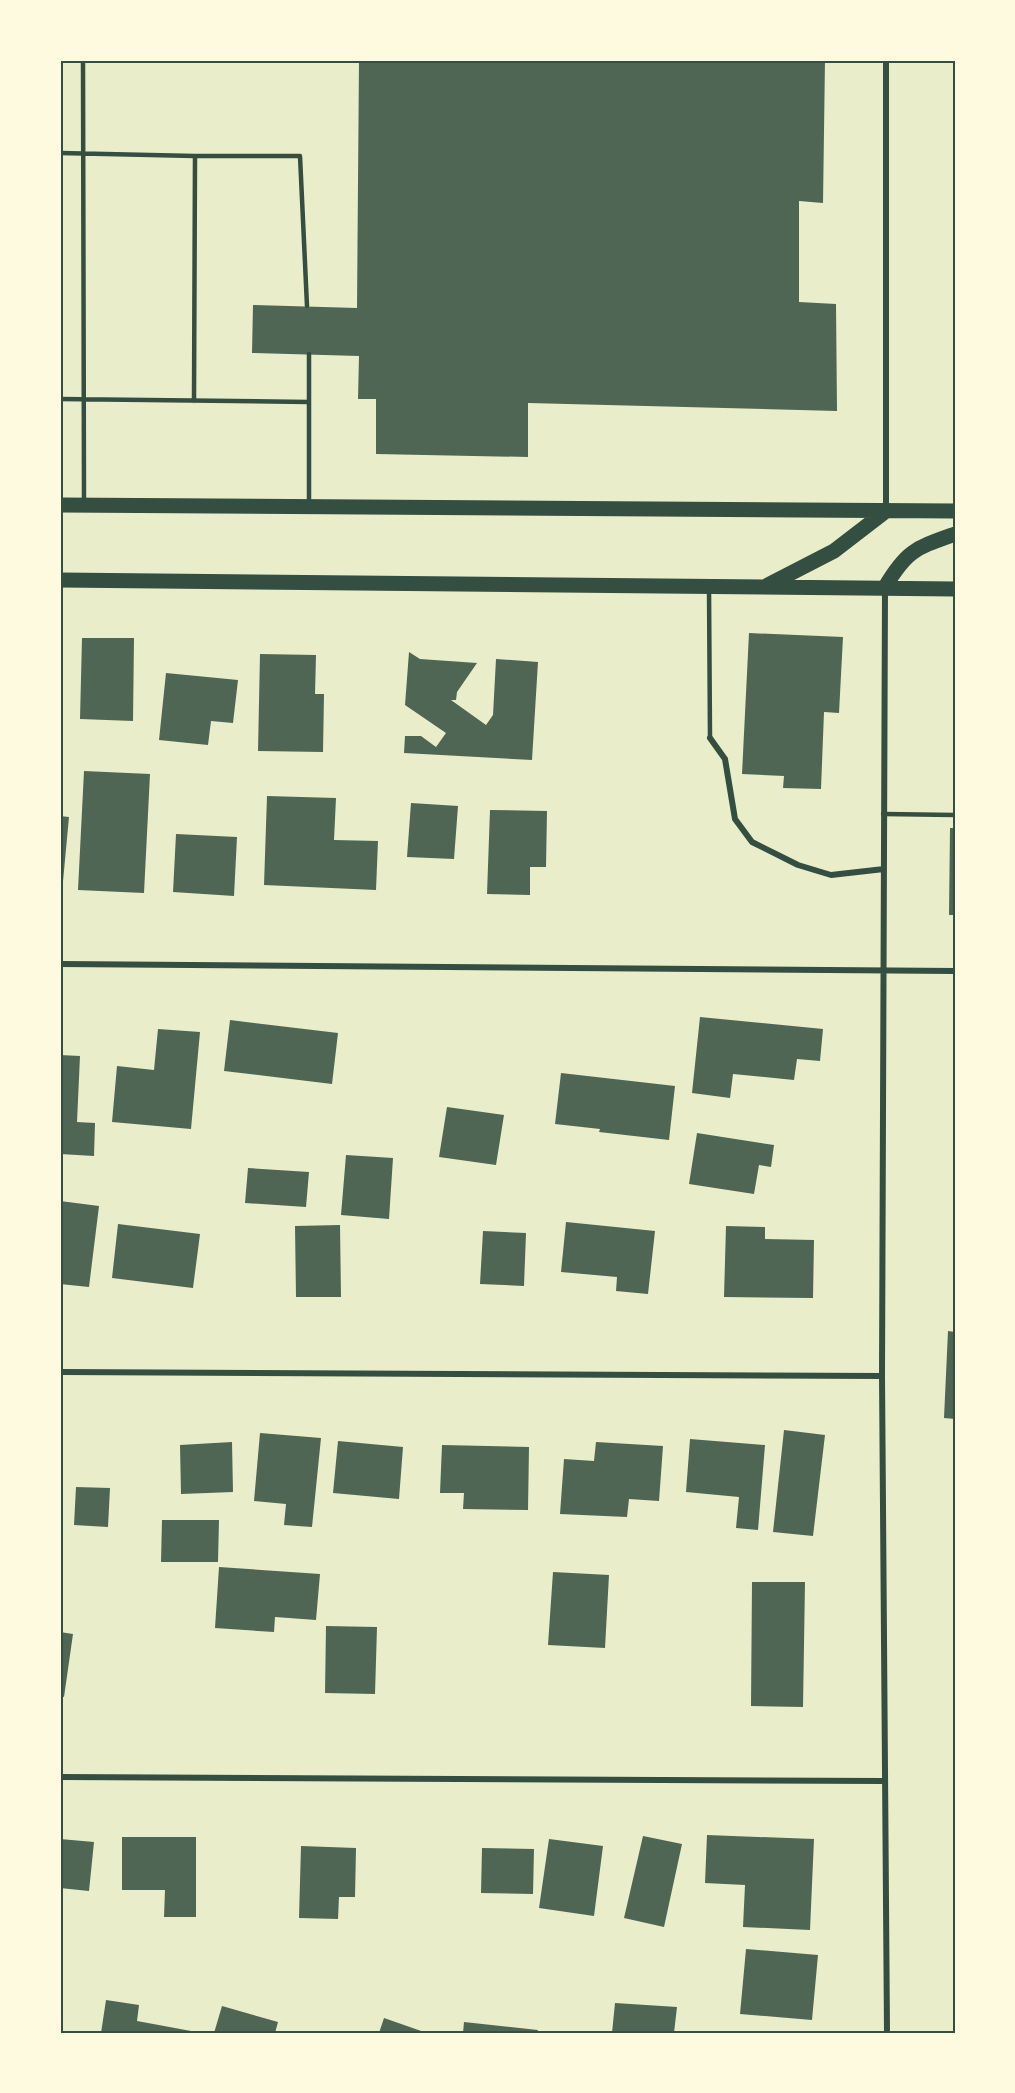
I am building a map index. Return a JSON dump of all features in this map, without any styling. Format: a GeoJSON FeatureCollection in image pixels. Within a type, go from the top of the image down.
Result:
{"type":"FeatureCollection","features":[{"type":"Feature","properties":{"kind":"main road"},"geometry":{"type":"LineString","coordinates":[[60,505],[955,512]]}},
{"type":"Feature","properties":{"kind":"main road"},"geometry":{"type":"LineString","coordinates":[[765,586],[834,551],[886,511]]}},
{"type":"Feature","properties":{"kind":"main road"},"geometry":{"type":"LineString","coordinates":[[885,587],[898,565],[917,548],[955,534]]}},
{"type":"Feature","properties":{"kind":"main road"},"geometry":{"type":"LineString","coordinates":[[60,580],[955,589]]}},
{"type":"Feature","properties":{"kind":"street"},"geometry":{"type":"LineString","coordinates":[[886,60],[886,511]]}},
{"type":"Feature","properties":{"kind":"street"},"geometry":{"type":"LineString","coordinates":[[885,587],[882,1376],[887,2033]]}},
{"type":"Feature","properties":{"kind":"street"},"geometry":{"type":"LineString","coordinates":[[710,738],[725,759],[735,819],[752,842],[798,865],[831,875],[884,869]]}},
{"type":"Feature","properties":{"kind":"street"},"geometry":{"type":"LineString","coordinates":[[60,964],[955,971]]}},
{"type":"Feature","properties":{"kind":"street"},"geometry":{"type":"LineString","coordinates":[[60,1372],[882,1376]]}},
{"type":"Feature","properties":{"kind":"street"},"geometry":{"type":"LineString","coordinates":[[60,1777],[885,1781]]}},
{"type":"Feature","properties":{"kind":"lane"},"geometry":{"type":"LineString","coordinates":[[83,60],[84,505]]}},
{"type":"Feature","properties":{"kind":"lane"},"geometry":{"type":"LineString","coordinates":[[60,153],[300,156],[307,306]]}},
{"type":"Feature","properties":{"kind":"lane"},"geometry":{"type":"LineString","coordinates":[[194,400],[195,156]]}},
{"type":"Feature","properties":{"kind":"lane"},"geometry":{"type":"LineString","coordinates":[[309,354],[309,507]]}},
{"type":"Feature","properties":{"kind":"lane"},"geometry":{"type":"LineString","coordinates":[[60,399],[309,402]]}},
{"type":"Feature","properties":{"kind":"lane"},"geometry":{"type":"LineString","coordinates":[[709,585],[710,738]]}},
{"type":"Feature","properties":{"kind":"lane"},"geometry":{"type":"LineString","coordinates":[[883,814],[955,815]]}},
{"type":"Feature","properties":{"kind":"building"},"geometry":{"type":"Polygon","coordinates":[[[359,60],[825,60],[823,203],[799,201],[799,302],[836,304],[837,411],[528,403],[528,457],[376,454],[376,399],[358,399],[359,356],[252,353],[253,305],[357,308],[359,60]]]}},
{"type":"Feature","properties":{"kind":"building"},"geometry":{"type":"Polygon","coordinates":[[[749,633],[843,637],[839,713],[824,712],[821,789],[783,788],[784,776],[742,774],[749,633]]]}},
{"type":"Feature","properties":{"kind":"building"},"geometry":{"type":"Polygon","coordinates":[[[82,638],[134,638],[133,721],[80,719],[82,638]]]}},
{"type":"Feature","properties":{"kind":"building"},"geometry":{"type":"Polygon","coordinates":[[[409,652],[420,659],[477,663],[457,692],[456,700],[451,700],[486,725],[493,715],[496,659],[538,662],[532,760],[404,753],[405,736],[421,736],[436,747],[446,733],[405,705],[409,652]]]}},
{"type":"Feature","properties":{"kind":"building"},"geometry":{"type":"Polygon","coordinates":[[[260,654],[316,655],[315,694],[324,694],[323,752],[258,751],[260,654]]]}},
{"type":"Feature","properties":{"kind":"building"},"geometry":{"type":"Polygon","coordinates":[[[166,673],[238,680],[233,723],[211,721],[208,745],[159,740],[166,673]]]}},
{"type":"Feature","properties":{"kind":"building"},"geometry":{"type":"Polygon","coordinates":[[[84,771],[150,774],[144,893],[78,890],[84,771]]]}},
{"type":"Feature","properties":{"kind":"building"},"geometry":{"type":"Polygon","coordinates":[[[267,796],[336,798],[334,840],[378,841],[376,890],[264,885],[267,796]]]}},
{"type":"Feature","properties":{"kind":"building"},"geometry":{"type":"Polygon","coordinates":[[[411,803],[458,806],[454,859],[407,857],[411,803]]]}},
{"type":"Feature","properties":{"kind":"building"},"geometry":{"type":"Polygon","coordinates":[[[490,810],[547,811],[546,867],[530,867],[530,895],[487,894],[490,810]]]}},
{"type":"Feature","properties":{"kind":"building"},"geometry":{"type":"Polygon","coordinates":[[[60,816],[69,817],[62,892],[60,892],[60,816]]]}},
{"type":"Feature","properties":{"kind":"building"},"geometry":{"type":"Polygon","coordinates":[[[950,828],[955,828],[955,915],[949,915],[950,828]]]}},
{"type":"Feature","properties":{"kind":"building"},"geometry":{"type":"Polygon","coordinates":[[[176,834],[237,837],[234,896],[173,892],[176,834]]]}},
{"type":"Feature","properties":{"kind":"building"},"geometry":{"type":"Polygon","coordinates":[[[700,1017],[823,1029],[820,1061],[797,1059],[794,1080],[733,1074],[730,1098],[692,1093],[700,1017]]]}},
{"type":"Feature","properties":{"kind":"building"},"geometry":{"type":"Polygon","coordinates":[[[230,1020],[338,1033],[332,1084],[224,1071],[230,1020]]]}},
{"type":"Feature","properties":{"kind":"building"},"geometry":{"type":"Polygon","coordinates":[[[158,1029],[200,1032],[191,1129],[112,1122],[117,1066],[154,1070],[158,1029]]]}},
{"type":"Feature","properties":{"kind":"building"},"geometry":{"type":"Polygon","coordinates":[[[60,1055],[80,1056],[77,1122],[95,1123],[94,1156],[60,1154],[60,1055]]]}},
{"type":"Feature","properties":{"kind":"building"},"geometry":{"type":"Polygon","coordinates":[[[561,1073],[675,1086],[669,1140],[599,1132],[600,1129],[555,1124],[561,1073]]]}},
{"type":"Feature","properties":{"kind":"building"},"geometry":{"type":"Polygon","coordinates":[[[447,1107],[504,1115],[496,1165],[439,1157],[447,1107]]]}},
{"type":"Feature","properties":{"kind":"building"},"geometry":{"type":"Polygon","coordinates":[[[697,1133],[774,1145],[771,1167],[759,1165],[754,1194],[689,1184],[697,1133]]]}},
{"type":"Feature","properties":{"kind":"building"},"geometry":{"type":"Polygon","coordinates":[[[346,1155],[393,1158],[389,1219],[341,1215],[346,1155]]]}},
{"type":"Feature","properties":{"kind":"building"},"geometry":{"type":"Polygon","coordinates":[[[248,1168],[309,1172],[306,1207],[245,1203],[248,1168]]]}},
{"type":"Feature","properties":{"kind":"building"},"geometry":{"type":"Polygon","coordinates":[[[60,1201],[99,1206],[89,1287],[60,1284],[60,1201]]]}},
{"type":"Feature","properties":{"kind":"building"},"geometry":{"type":"Polygon","coordinates":[[[566,1222],[655,1231],[648,1294],[616,1291],[617,1277],[561,1272],[566,1222]]]}},
{"type":"Feature","properties":{"kind":"building"},"geometry":{"type":"Polygon","coordinates":[[[118,1224],[200,1234],[193,1288],[112,1278],[118,1224]]]}},
{"type":"Feature","properties":{"kind":"building"},"geometry":{"type":"Polygon","coordinates":[[[340,1225],[341,1297],[296,1297],[295,1226],[340,1225]]]}},
{"type":"Feature","properties":{"kind":"building"},"geometry":{"type":"Polygon","coordinates":[[[726,1226],[765,1227],[765,1239],[814,1240],[813,1298],[724,1297],[726,1226]]]}},
{"type":"Feature","properties":{"kind":"building"},"geometry":{"type":"Polygon","coordinates":[[[483,1231],[526,1233],[524,1286],[480,1284],[483,1231]]]}},
{"type":"Feature","properties":{"kind":"building"},"geometry":{"type":"Polygon","coordinates":[[[948,1331],[955,1332],[955,1419],[944,1418],[948,1331]]]}},
{"type":"Feature","properties":{"kind":"building"},"geometry":{"type":"Polygon","coordinates":[[[784,1430],[825,1435],[813,1536],[773,1532],[784,1430]]]}},
{"type":"Feature","properties":{"kind":"building"},"geometry":{"type":"Polygon","coordinates":[[[260,1433],[321,1438],[312,1527],[284,1525],[286,1504],[254,1501],[260,1433]]]}},
{"type":"Feature","properties":{"kind":"building"},"geometry":{"type":"Polygon","coordinates":[[[690,1439],[765,1445],[758,1530],[736,1528],[739,1497],[686,1492],[690,1439]]]}},
{"type":"Feature","properties":{"kind":"building"},"geometry":{"type":"Polygon","coordinates":[[[338,1441],[403,1447],[399,1499],[333,1493],[338,1441]]]}},
{"type":"Feature","properties":{"kind":"building"},"geometry":{"type":"Polygon","coordinates":[[[232,1442],[233,1492],[181,1494],[180,1445],[232,1442]]]}},
{"type":"Feature","properties":{"kind":"building"},"geometry":{"type":"Polygon","coordinates":[[[596,1442],[663,1446],[659,1501],[629,1499],[627,1517],[560,1514],[564,1459],[594,1461],[596,1442]]]}},
{"type":"Feature","properties":{"kind":"building"},"geometry":{"type":"Polygon","coordinates":[[[442,1445],[529,1447],[528,1510],[463,1509],[464,1493],[440,1493],[442,1445]]]}},
{"type":"Feature","properties":{"kind":"building"},"geometry":{"type":"Polygon","coordinates":[[[76,1487],[110,1488],[108,1527],[74,1525],[76,1487]]]}},
{"type":"Feature","properties":{"kind":"building"},"geometry":{"type":"Polygon","coordinates":[[[162,1520],[219,1520],[218,1562],[161,1562],[162,1520]]]}},
{"type":"Feature","properties":{"kind":"building"},"geometry":{"type":"Polygon","coordinates":[[[219,1567],[320,1574],[316,1620],[275,1617],[274,1632],[215,1628],[219,1567]]]}},
{"type":"Feature","properties":{"kind":"building"},"geometry":{"type":"Polygon","coordinates":[[[553,1572],[609,1575],[605,1648],[548,1645],[553,1572]]]}},
{"type":"Feature","properties":{"kind":"building"},"geometry":{"type":"Polygon","coordinates":[[[752,1582],[805,1582],[803,1707],[751,1706],[752,1582]]]}},
{"type":"Feature","properties":{"kind":"building"},"geometry":{"type":"Polygon","coordinates":[[[326,1626],[377,1627],[375,1694],[325,1693],[326,1626]]]}},
{"type":"Feature","properties":{"kind":"building"},"geometry":{"type":"Polygon","coordinates":[[[60,1632],[73,1634],[64,1697],[60,1696],[60,1632]]]}},
{"type":"Feature","properties":{"kind":"building"},"geometry":{"type":"Polygon","coordinates":[[[707,1835],[814,1839],[810,1930],[743,1927],[745,1885],[705,1883],[707,1835]]]}},
{"type":"Feature","properties":{"kind":"building"},"geometry":{"type":"Polygon","coordinates":[[[643,1836],[682,1844],[664,1927],[624,1918],[643,1836]]]}},
{"type":"Feature","properties":{"kind":"building"},"geometry":{"type":"Polygon","coordinates":[[[122,1837],[196,1837],[196,1917],[164,1917],[165,1890],[122,1890],[122,1837]]]}},
{"type":"Feature","properties":{"kind":"building"},"geometry":{"type":"Polygon","coordinates":[[[60,1839],[94,1842],[89,1891],[60,1888],[60,1839]]]}},
{"type":"Feature","properties":{"kind":"building"},"geometry":{"type":"Polygon","coordinates":[[[549,1839],[603,1846],[594,1916],[539,1908],[549,1839]]]}},
{"type":"Feature","properties":{"kind":"building"},"geometry":{"type":"Polygon","coordinates":[[[301,1846],[356,1848],[355,1897],[339,1897],[338,1919],[299,1918],[301,1846]]]}},
{"type":"Feature","properties":{"kind":"building"},"geometry":{"type":"Polygon","coordinates":[[[482,1848],[534,1849],[533,1894],[481,1893],[482,1848]]]}},
{"type":"Feature","properties":{"kind":"building"},"geometry":{"type":"Polygon","coordinates":[[[746,1949],[818,1955],[812,2020],[740,2014],[746,1949]]]}},
{"type":"Feature","properties":{"kind":"building"},"geometry":{"type":"Polygon","coordinates":[[[106,2000],[139,2005],[137,2021],[202,2033],[101,2033],[106,2000]]]}},
{"type":"Feature","properties":{"kind":"building"},"geometry":{"type":"Polygon","coordinates":[[[615,2003],[677,2007],[674,2033],[612,2033],[615,2003]]]}},
{"type":"Feature","properties":{"kind":"building"},"geometry":{"type":"Polygon","coordinates":[[[222,2006],[278,2022],[275,2033],[214,2033],[222,2006]]]}},
{"type":"Feature","properties":{"kind":"building"},"geometry":{"type":"Polygon","coordinates":[[[384,2018],[427,2033],[379,2033],[384,2018]]]}},
{"type":"Feature","properties":{"kind":"building"},"geometry":{"type":"Polygon","coordinates":[[[464,2022],[538,2030],[537,2033],[463,2033],[464,2022]]]}}]}
